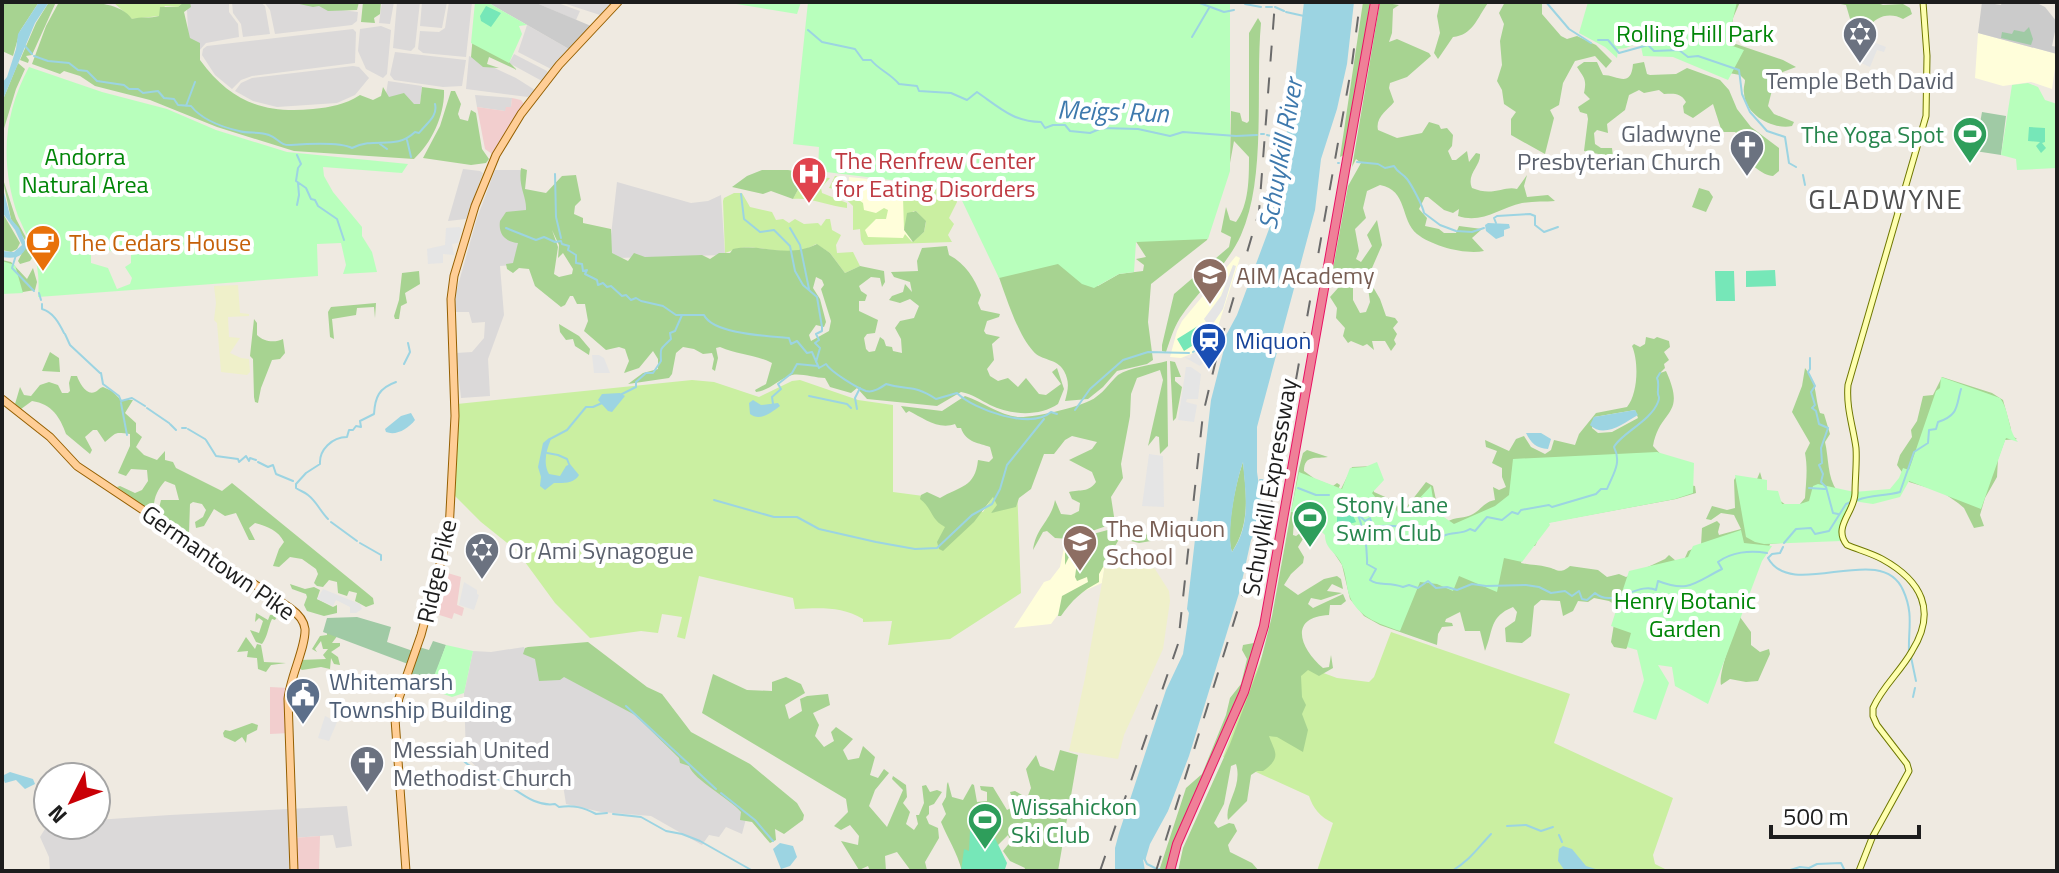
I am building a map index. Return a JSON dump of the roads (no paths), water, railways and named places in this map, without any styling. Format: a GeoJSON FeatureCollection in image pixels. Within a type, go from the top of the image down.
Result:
{"type":"FeatureCollection","features":[{"type":"Feature","properties":{"kind":"highway","name":"Schuylkill Expressway"},"geometry":{"type":"LineString","coordinates":[[1172,871],[1179,847],[1245,699],[1269,614],[1376,2]]}},
{"type":"Feature","properties":{"kind":"main road","name":"Ridge Pike"},"geometry":{"type":"LineString","coordinates":[[406,871],[395,724],[399,698],[421,635],[449,531],[455,416],[451,310],[456,268],[479,193],[505,140],[553,73],[618,2]]}},
{"type":"Feature","properties":{"kind":"main road"},"geometry":{"type":"LineString","coordinates":[[1859,871],[1872,838],[1909,771],[1875,722],[1873,708],[1913,651],[1926,616],[1919,595],[1909,580],[1883,560],[1847,545],[1842,534],[1844,521],[1855,501],[1856,454],[1848,414],[1848,385],[1927,112],[1923,2]]}},
{"type":"Feature","properties":{"kind":"main road","name":"Germantown Pike"},"geometry":{"type":"LineString","coordinates":[[2,399],[49,436],[77,466],[293,610],[300,618],[305,631],[288,699],[294,871]]}},
{"type":"Feature","properties":{"kind":"water"},"geometry":{"type":"Polygon","coordinates":[[[39,2],[49,2],[35,23],[2,102],[2,83],[7,77],[18,34],[39,2]]]}},
{"type":"Feature","properties":{"kind":"water"},"geometry":{"type":"Polygon","coordinates":[[[1304,2],[1354,2],[1347,64],[1321,159],[1315,210],[1257,427],[1257,472],[1261,500],[1259,524],[1251,540],[1240,590],[1189,756],[1168,811],[1150,844],[1145,861],[1143,859],[1145,871],[1115,871],[1115,848],[1119,833],[1166,690],[1183,654],[1211,400],[1224,339],[1237,315],[1269,229],[1293,98],[1304,2]],[[1243,462],[1231,520],[1232,552],[1245,519],[1243,462]]]}},
{"type":"Feature","properties":{"kind":"water"},"geometry":{"type":"Polygon","coordinates":[[[2,185],[11,219],[27,246],[23,253],[14,258],[2,257],[2,251],[14,252],[22,245],[2,212],[2,185]]]}},
{"type":"Feature","properties":{"kind":"water"},"geometry":{"type":"Polygon","coordinates":[[[1509,224],[1510,228],[1504,230],[1504,236],[1496,239],[1486,231],[1485,225],[1509,224]]]}},
{"type":"Feature","properties":{"kind":"water"},"geometry":{"type":"Polygon","coordinates":[[[620,393],[625,396],[612,412],[598,400],[602,394],[620,393]]]}},
{"type":"Feature","properties":{"kind":"water"},"geometry":{"type":"Polygon","coordinates":[[[753,400],[761,405],[778,403],[780,406],[758,417],[750,414],[749,403],[753,400]]]}},
{"type":"Feature","properties":{"kind":"water"},"geometry":{"type":"Polygon","coordinates":[[[1635,410],[1638,415],[1608,430],[1590,425],[1594,417],[1635,410]]]}},
{"type":"Feature","properties":{"kind":"water"},"geometry":{"type":"Polygon","coordinates":[[[411,413],[415,420],[409,426],[398,432],[386,432],[385,429],[401,416],[411,413]]]}},
{"type":"Feature","properties":{"kind":"water"},"geometry":{"type":"Polygon","coordinates":[[[1526,433],[1541,433],[1551,439],[1548,449],[1534,444],[1526,433]]]}},
{"type":"Feature","properties":{"kind":"water"},"geometry":{"type":"Polygon","coordinates":[[[549,438],[546,462],[549,474],[560,476],[570,464],[579,475],[565,483],[554,483],[545,490],[540,486],[538,467],[543,443],[549,438]]]}},
{"type":"Feature","properties":{"kind":"water"},"geometry":{"type":"Polygon","coordinates":[[[10,772],[32,779],[32,786],[25,789],[16,780],[5,783],[2,776],[10,772]]]}},
{"type":"Feature","properties":{"kind":"water"},"geometry":{"type":"Polygon","coordinates":[[[780,843],[793,846],[797,857],[790,866],[781,869],[773,849],[780,843]]]}},
{"type":"Feature","properties":{"kind":"water"},"geometry":{"type":"Polygon","coordinates":[[[1563,846],[1572,849],[1586,866],[1602,871],[1565,871],[1558,861],[1559,849],[1563,846]]]}},
{"type":"Feature","properties":{"kind":"waterway"},"geometry":{"type":"LineString","coordinates":[[1197,2],[1224,12],[1234,10]]}},
{"type":"Feature","properties":{"kind":"waterway"},"geometry":{"type":"LineString","coordinates":[[1546,2],[1569,29],[1591,43]]}},
{"type":"Feature","properties":{"kind":"waterway"},"geometry":{"type":"LineString","coordinates":[[1245,4],[1261,7]]}},
{"type":"Feature","properties":{"kind":"waterway"},"geometry":{"type":"LineString","coordinates":[[1266,7],[1272,7]]}},
{"type":"Feature","properties":{"kind":"waterway"},"geometry":{"type":"LineString","coordinates":[[1275,7],[1284,11]]}},
{"type":"Feature","properties":{"kind":"waterway"},"geometry":{"type":"LineString","coordinates":[[1192,37],[1209,8]]}},
{"type":"Feature","properties":{"kind":"waterway"},"geometry":{"type":"LineString","coordinates":[[1286,12],[1304,16]]}},
{"type":"Feature","properties":{"kind":"waterway","name":"Meigs' Run"},"geometry":{"type":"LineString","coordinates":[[808,30],[822,42],[855,49],[863,60],[871,60],[899,84],[917,86],[919,91],[951,93],[967,100],[977,92],[1008,113],[1023,120],[1041,122],[1045,128],[1065,125],[1070,131],[1090,133],[1102,128],[1138,129],[1170,136],[1183,132],[1257,135]]}},
{"type":"Feature","properties":{"kind":"waterway"},"geometry":{"type":"LineString","coordinates":[[1598,40],[1608,40],[1619,53],[1648,45],[1654,51],[1679,50],[1688,57],[1698,56],[1739,70],[1742,94],[1750,112],[1767,131],[1785,137],[1789,163],[1796,167]]}},
{"type":"Feature","properties":{"kind":"waterway"},"geometry":{"type":"LineString","coordinates":[[25,46],[32,54]]}},
{"type":"Feature","properties":{"kind":"waterway"},"geometry":{"type":"LineString","coordinates":[[34,56],[69,63],[78,70],[87,71],[97,81],[124,85],[143,93],[158,91],[164,98],[174,99],[178,105],[191,106],[219,125],[272,136],[287,145],[331,144],[352,148],[369,143],[400,141],[415,132],[419,133],[433,116],[435,104]]}},
{"type":"Feature","properties":{"kind":"waterway"},"geometry":{"type":"LineString","coordinates":[[186,106],[195,82]]}},
{"type":"Feature","properties":{"kind":"waterway","name":"Meigs' Run"},"geometry":{"type":"LineString","coordinates":[[1267,135],[1275,137]]}},
{"type":"Feature","properties":{"kind":"waterway"},"geometry":{"type":"LineString","coordinates":[[407,140],[411,157]]}},
{"type":"Feature","properties":{"kind":"waterway"},"geometry":{"type":"LineString","coordinates":[[380,144],[387,149]]}},
{"type":"Feature","properties":{"kind":"waterway"},"geometry":{"type":"LineString","coordinates":[[297,155],[301,164],[296,181],[306,188],[318,206],[337,219],[344,240]]}},
{"type":"Feature","properties":{"kind":"waterway"},"geometry":{"type":"LineString","coordinates":[[1357,162],[1378,164],[1385,168],[1394,166],[1409,182],[1424,213],[1440,225],[1456,231],[1472,232],[1484,228]]}},
{"type":"Feature","properties":{"kind":"waterway"},"geometry":{"type":"LineString","coordinates":[[555,174],[556,217],[561,238]]}},
{"type":"Feature","properties":{"kind":"waterway"},"geometry":{"type":"LineString","coordinates":[[1803,175],[1805,185]]}},
{"type":"Feature","properties":{"kind":"waterway"},"geometry":{"type":"LineString","coordinates":[[297,205],[298,183]]}},
{"type":"Feature","properties":{"kind":"waterway"},"geometry":{"type":"LineString","coordinates":[[741,194],[744,219],[760,232],[774,230],[790,246],[795,271],[803,285],[817,297],[822,331],[816,334],[819,340],[815,343],[820,348],[816,362]]}},
{"type":"Feature","properties":{"kind":"waterway"},"geometry":{"type":"LineString","coordinates":[[1496,223],[1494,218],[1497,216],[1530,214],[1535,216],[1535,225],[1544,232],[1558,227]]}},
{"type":"Feature","properties":{"kind":"waterway"},"geometry":{"type":"LineString","coordinates":[[506,228],[536,240],[544,237],[561,241],[569,246],[568,250],[576,255],[576,263],[582,264],[583,271],[587,270],[585,274],[597,280],[598,285],[611,286],[631,300],[636,298],[663,306],[676,315],[704,315],[709,321],[729,330],[789,338],[791,344],[797,341],[807,353],[812,352],[819,368],[826,364],[866,391],[874,391],[886,384],[916,390],[936,399],[957,393],[976,406],[1003,416],[1030,419],[1051,412],[1057,414]]}},
{"type":"Feature","properties":{"kind":"waterway"},"geometry":{"type":"LineString","coordinates":[[790,228],[800,245],[809,289]]}},
{"type":"Feature","properties":{"kind":"waterway"},"geometry":{"type":"LineString","coordinates":[[16,255],[12,268],[34,291]]}},
{"type":"Feature","properties":{"kind":"waterway"},"geometry":{"type":"LineString","coordinates":[[39,293],[41,300]]}},
{"type":"Feature","properties":{"kind":"waterway"},"geometry":{"type":"LineString","coordinates":[[42,304],[42,309],[52,315],[64,333]]}},
{"type":"Feature","properties":{"kind":"waterway"},"geometry":{"type":"LineString","coordinates":[[622,394],[636,387],[636,382],[646,373],[653,373],[661,361],[662,348],[671,339],[670,333],[675,331],[682,315]]}},
{"type":"Feature","properties":{"kind":"waterway"},"geometry":{"type":"LineString","coordinates":[[65,334],[70,345],[100,373]]}},
{"type":"Feature","properties":{"kind":"waterway"},"geometry":{"type":"LineString","coordinates":[[1193,352],[1203,346],[1211,335]]}},
{"type":"Feature","properties":{"kind":"waterway"},"geometry":{"type":"LineString","coordinates":[[404,364],[410,352],[408,343]]}},
{"type":"Feature","properties":{"kind":"waterway"},"geometry":{"type":"LineString","coordinates":[[1075,410],[1090,389],[1123,360],[1148,352],[1189,353]]}},
{"type":"Feature","properties":{"kind":"waterway"},"geometry":{"type":"LineString","coordinates":[[1810,358],[1808,372],[1815,386],[1811,392],[1815,405],[1812,408],[1816,411],[1819,424],[1828,428],[1821,448],[1821,482],[1826,487],[1833,513],[1838,514]]}},
{"type":"Feature","properties":{"kind":"waterway"},"geometry":{"type":"LineString","coordinates":[[773,404],[772,397],[781,389],[778,384],[792,373],[797,364],[818,366]]}},
{"type":"Feature","properties":{"kind":"waterway"},"geometry":{"type":"LineString","coordinates":[[101,373],[103,384],[121,401],[132,398],[145,406]]}},
{"type":"Feature","properties":{"kind":"waterway"},"geometry":{"type":"LineString","coordinates":[[1360,516],[1365,521],[1370,518],[1373,527],[1408,527],[1443,536],[1470,529],[1475,531],[1487,517],[1502,520],[1512,512],[1518,514],[1521,510],[1552,507],[1607,489],[1617,463],[1614,447],[1654,409],[1659,398],[1657,378],[1660,373]]}},
{"type":"Feature","properties":{"kind":"waterway"},"geometry":{"type":"LineString","coordinates":[[328,519],[311,498],[296,488],[296,484],[320,464],[328,445],[336,439],[347,437],[349,430],[361,427],[360,421],[374,414],[379,394],[396,382]]}},
{"type":"Feature","properties":{"kind":"waterway"},"geometry":{"type":"LineString","coordinates":[[857,409],[855,398],[860,388]]}},
{"type":"Feature","properties":{"kind":"waterway"},"geometry":{"type":"LineString","coordinates":[[1858,500],[1900,492],[1914,452],[1928,443],[1929,430],[1936,429],[1938,422],[1953,413],[1961,389]]}},
{"type":"Feature","properties":{"kind":"waterway"},"geometry":{"type":"LineString","coordinates":[[809,396],[847,404],[851,408]]}},
{"type":"Feature","properties":{"kind":"waterway"},"geometry":{"type":"LineString","coordinates":[[121,403],[127,435]]}},
{"type":"Feature","properties":{"kind":"waterway"},"geometry":{"type":"LineString","coordinates":[[550,439],[567,430],[586,407],[602,403]]}},
{"type":"Feature","properties":{"kind":"waterway"},"geometry":{"type":"LineString","coordinates":[[147,408],[169,423]]}},
{"type":"Feature","properties":{"kind":"waterway"},"geometry":{"type":"LineString","coordinates":[[714,500],[774,517],[797,517],[819,529],[876,542],[915,549],[937,548],[972,515],[992,504],[1007,465],[1044,419]]}},
{"type":"Feature","properties":{"kind":"waterway"},"geometry":{"type":"LineString","coordinates":[[170,424],[176,430]]}},
{"type":"Feature","properties":{"kind":"waterway"},"geometry":{"type":"LineString","coordinates":[[188,429],[205,439]]}},
{"type":"Feature","properties":{"kind":"waterway"},"geometry":{"type":"LineString","coordinates":[[206,440],[216,456],[238,459],[239,462],[246,456],[249,461],[250,458],[256,460]]}},
{"type":"Feature","properties":{"kind":"waterway"},"geometry":{"type":"LineString","coordinates":[[547,453],[567,459],[569,464]]}},
{"type":"Feature","properties":{"kind":"waterway"},"geometry":{"type":"LineString","coordinates":[[258,462],[268,467],[273,465],[276,474],[293,481]]}},
{"type":"Feature","properties":{"kind":"waterway"},"geometry":{"type":"LineString","coordinates":[[1260,480],[1274,481]]}},
{"type":"Feature","properties":{"kind":"waterway"},"geometry":{"type":"LineString","coordinates":[[1298,488],[1316,495],[1329,495]]}},
{"type":"Feature","properties":{"kind":"waterway"},"geometry":{"type":"LineString","coordinates":[[1809,488],[1825,489]]}},
{"type":"Feature","properties":{"kind":"waterway"},"geometry":{"type":"LineString","coordinates":[[1343,497],[1349,496],[1363,529],[1367,564],[1376,569],[1370,580],[1403,587],[1418,588],[1428,581],[1436,588],[1457,590],[1472,584],[1526,585],[1551,593],[1565,591],[1572,596],[1579,591],[1582,599],[1587,600],[1595,593],[1610,598],[1642,589],[1656,590],[1658,581],[1677,586],[1691,585],[1722,569],[1718,562],[1729,556],[1747,552],[1767,553]]}},
{"type":"Feature","properties":{"kind":"waterway"},"geometry":{"type":"LineString","coordinates":[[1784,543],[1796,529],[1811,528],[1815,534],[1829,531],[1846,504],[1851,502]]}},
{"type":"Feature","properties":{"kind":"waterway"},"geometry":{"type":"LineString","coordinates":[[331,522],[357,541]]}},
{"type":"Feature","properties":{"kind":"waterway"},"geometry":{"type":"LineString","coordinates":[[360,543],[381,555],[381,560]]}},
{"type":"Feature","properties":{"kind":"waterway"},"geometry":{"type":"LineString","coordinates":[[1783,547],[1780,553],[1768,558],[1780,570],[1796,575],[1876,570],[1892,576],[1903,590],[1908,607],[1909,652]]}},
{"type":"Feature","properties":{"kind":"waterway"},"geometry":{"type":"LineString","coordinates":[[1911,657],[1916,681]]}},
{"type":"Feature","properties":{"kind":"waterway"},"geometry":{"type":"LineString","coordinates":[[1913,697],[1915,688]]}},
{"type":"Feature","properties":{"kind":"waterway"},"geometry":{"type":"LineString","coordinates":[[626,706],[716,789]]}},
{"type":"Feature","properties":{"kind":"waterway"},"geometry":{"type":"LineString","coordinates":[[459,756],[474,768],[534,801],[559,807],[578,807],[596,814],[607,813]]}},
{"type":"Feature","properties":{"kind":"waterway"},"geometry":{"type":"LineString","coordinates":[[721,793],[755,820],[773,841]]}},
{"type":"Feature","properties":{"kind":"waterway"},"geometry":{"type":"LineString","coordinates":[[613,814],[641,817],[666,831],[700,841],[753,871]]}},
{"type":"Feature","properties":{"kind":"waterway"},"geometry":{"type":"LineString","coordinates":[[1507,826],[1526,825],[1541,831],[1553,827]]}},
{"type":"Feature","properties":{"kind":"waterway"},"geometry":{"type":"LineString","coordinates":[[1452,871],[1491,834]]}},
{"type":"Feature","properties":{"kind":"waterway"},"geometry":{"type":"LineString","coordinates":[[1559,835],[1562,842]]}},
{"type":"Feature","properties":{"kind":"waterway"},"geometry":{"type":"LineString","coordinates":[[1144,858],[1147,864],[1155,868]]}},
{"type":"Feature","properties":{"kind":"waterway"},"geometry":{"type":"LineString","coordinates":[[1787,871],[1817,864],[1841,863],[1845,871]]}},
{"type":"Feature","properties":{"kind":"waterway"},"geometry":{"type":"LineString","coordinates":[[1651,871],[1658,871]]}},
{"type":"Feature","properties":{"kind":"railway"},"geometry":{"type":"LineString","coordinates":[[1100,871],[1178,644],[1203,414],[1219,347],[1259,212],[1275,2]]}},
{"type":"Feature","properties":{"kind":"railway"},"geometry":{"type":"LineString","coordinates":[[1156,871],[1278,481],[1352,64],[1360,2]]}},
{"type":"Feature","properties":{"kind":"place","name":"Temple Beth David"},"geometry":{"type":"Point","coordinates":[1860,65]}},
{"type":"Feature","properties":{"kind":"place","name":"The Yoga Spot"},"geometry":{"type":"Point","coordinates":[1970,165]}},
{"type":"Feature","properties":{"kind":"place","name":"Gladwyne Presbyterian Church"},"geometry":{"type":"Point","coordinates":[1747,178]}},
{"type":"Feature","properties":{"kind":"place","name":"The Renfrew Center for Eating Disorders"},"geometry":{"type":"Point","coordinates":[809,205]}},
{"type":"Feature","properties":{"kind":"place","name":"The Cedars House"},"geometry":{"type":"Point","coordinates":[43,273]}},
{"type":"Feature","properties":{"kind":"place","name":"AIM Academy"},"geometry":{"type":"Point","coordinates":[1210,306]}},
{"type":"Feature","properties":{"kind":"place","name":"Miquon"},"geometry":{"type":"Point","coordinates":[1209,371]}},
{"type":"Feature","properties":{"kind":"place","name":"Stony Lane Swim Club"},"geometry":{"type":"Point","coordinates":[1310,549]}},
{"type":"Feature","properties":{"kind":"place","name":"The Miquon School"},"geometry":{"type":"Point","coordinates":[1080,573]}},
{"type":"Feature","properties":{"kind":"place","name":"Or Ami Synagogue"},"geometry":{"type":"Point","coordinates":[482,581]}},
{"type":"Feature","properties":{"kind":"place","name":"Whitemarsh Township Building"},"geometry":{"type":"Point","coordinates":[303,726]}},
{"type":"Feature","properties":{"kind":"place","name":"Messiah United Methodist Church"},"geometry":{"type":"Point","coordinates":[367,794]}},
{"type":"Feature","properties":{"kind":"place","name":"Wissahickon Ski Club"},"geometry":{"type":"Point","coordinates":[985,851]}},
{"type":"Feature","properties":{"kind":"district","name":"GLADWYNE"},"geometry":{"type":"Point","coordinates":[1886,198]}},
{"type":"Feature","properties":{"kind":"park label","name":"Rolling Hill Park"},"geometry":{"type":"Point","coordinates":[1695,33]}},
{"type":"Feature","properties":{"kind":"park label","name":"Andorra Natural Area"},"geometry":{"type":"Point","coordinates":[85,170]}},
{"type":"Feature","properties":{"kind":"park label","name":"Henry Botanic Garden"},"geometry":{"type":"Point","coordinates":[1685,614]}},
{"type":"Feature","properties":{"kind":"water label","name":"Schuylkill River"},"geometry":{"type":"Point","coordinates":[1280,154]}}]}
